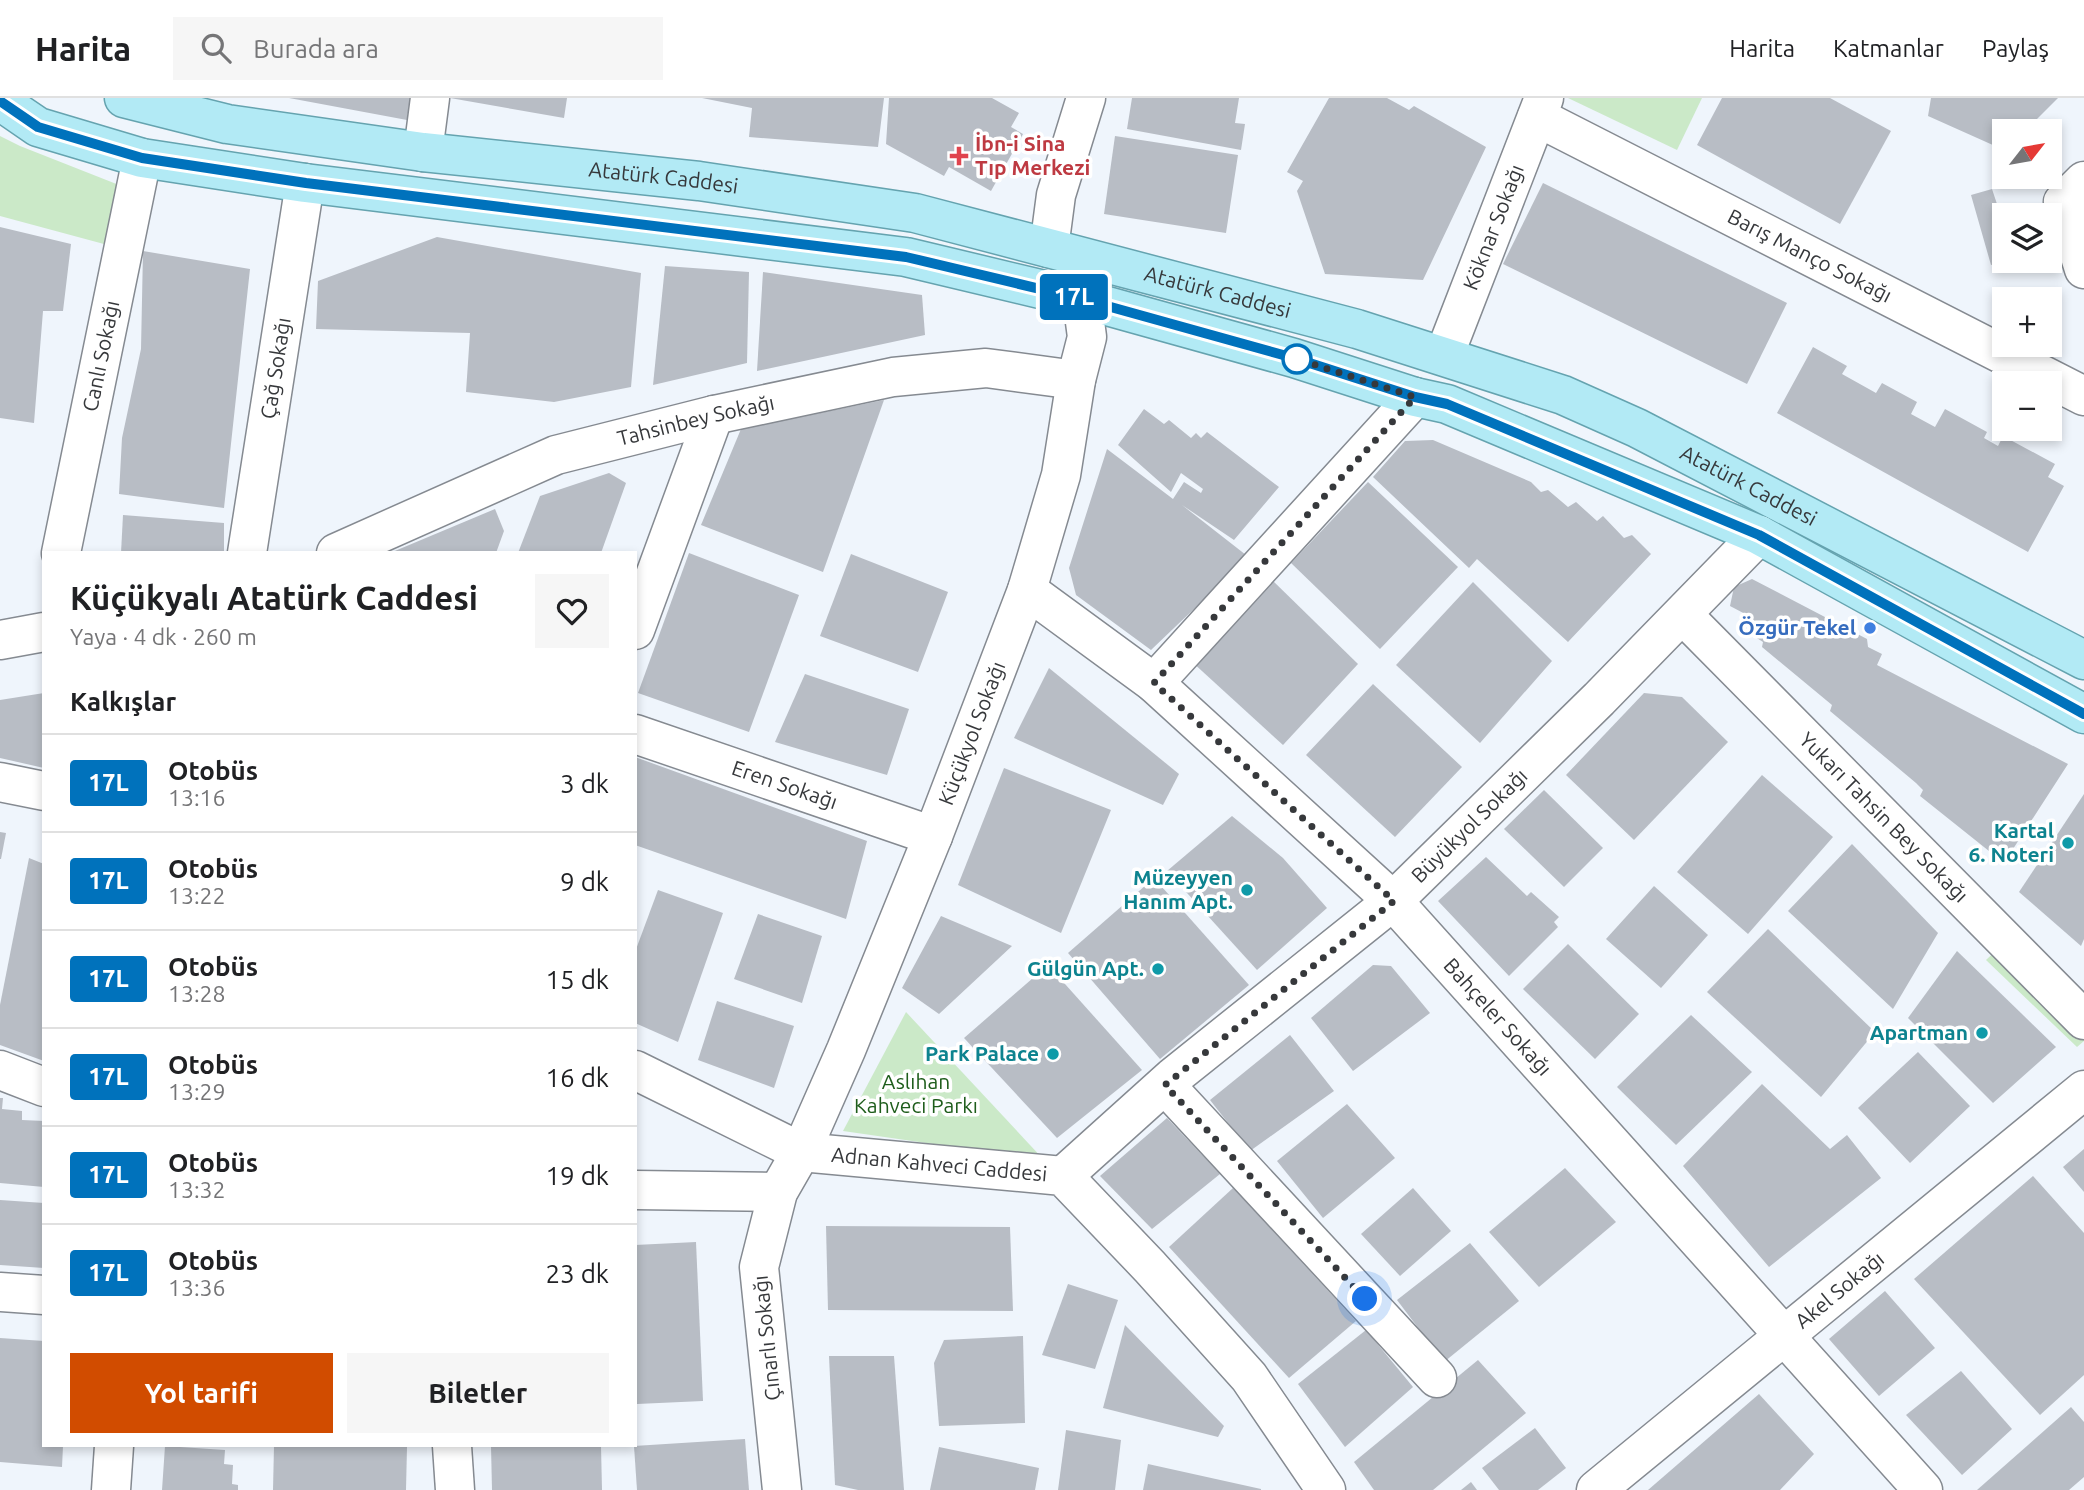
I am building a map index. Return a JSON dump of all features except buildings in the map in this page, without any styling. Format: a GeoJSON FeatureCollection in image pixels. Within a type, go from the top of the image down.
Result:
{"type":"FeatureCollection","features":[{"type":"Feature","properties":{"kind":"main road","name":"Atatürk Caddesi"},"geometry":{"type":"LineString","coordinates":[[124,98],[227,124],[423,152],[699,181],[915,213],[1357,329],[1563,395],[1637,428],[2084,660]]}},
{"type":"Feature","properties":{"kind":"main road","name":"Atatürk Caddesi"},"geometry":{"type":"LineString","coordinates":[[0,101],[38,127],[142,158],[306,183],[906,257],[1082,299],[1294,358],[1415,397],[1447,404],[1759,535],[2084,714]]}},
{"type":"Feature","properties":{"kind":"main road"},"geometry":{"type":"LineString","coordinates":[[1049,248],[1082,299]]}},
{"type":"Feature","properties":{"kind":"street"},"geometry":{"type":"LineString","coordinates":[[423,152],[430,98]]}},
{"type":"Feature","properties":{"kind":"street"},"geometry":{"type":"LineString","coordinates":[[1049,248],[1056,195],[1086,98]]}},
{"type":"Feature","properties":{"kind":"street","name":"Köknar Sokağı"},"geometry":{"type":"LineString","coordinates":[[1444,356],[1540,108]]}},
{"type":"Feature","properties":{"kind":"street","name":"Barış Manço Sokağı"},"geometry":{"type":"LineString","coordinates":[[1540,108],[2084,396]]}},
{"type":"Feature","properties":{"kind":"street","name":"Canlı Sokağı"},"geometry":{"type":"LineString","coordinates":[[61,551],[142,158]]}},
{"type":"Feature","properties":{"kind":"street"},"geometry":{"type":"LineString","coordinates":[[2084,181],[2063,202],[2084,269]]}},
{"type":"Feature","properties":{"kind":"street","name":"Çağ Sokağı"},"geometry":{"type":"LineString","coordinates":[[247,551],[306,183]]}},
{"type":"Feature","properties":{"kind":"street","name":"Küçükyol Sokağı"},"geometry":{"type":"LineString","coordinates":[[801,1152],[846,1050],[933,836],[1027,590],[1061,475],[1076,380],[1087,337],[1082,299]]}},
{"type":"Feature","properties":{"kind":"street","name":"Tahsinbey Sokağı"},"geometry":{"type":"LineString","coordinates":[[340,551],[556,455],[714,415],[893,377],[920,374],[986,368],[1076,380]]}},
{"type":"Feature","properties":{"kind":"street"},"geometry":{"type":"LineString","coordinates":[[1154,683],[1415,397]]}},
{"type":"Feature","properties":{"kind":"street"},"geometry":{"type":"LineString","coordinates":[[637,625],[714,415]]}},
{"type":"Feature","properties":{"kind":"street","name":"Büyükyol Sokağı"},"geometry":{"type":"LineString","coordinates":[[1063,1176],[1165,1085],[1394,901],[1759,535]]}},
{"type":"Feature","properties":{"kind":"street","name":"Bahçeler Sokağı"},"geometry":{"type":"LineString","coordinates":[[1027,590],[1154,683],[1394,901],[1923,1490]]}},
{"type":"Feature","properties":{"kind":"street","name":"Yukarı Tahsin Bey Sokağı"},"geometry":{"type":"LineString","coordinates":[[1682,615],[2084,1020]]}},
{"type":"Feature","properties":{"kind":"street"},"geometry":{"type":"LineString","coordinates":[[0,640],[42,632]]}},
{"type":"Feature","properties":{"kind":"street","name":"Eren Sokağı"},"geometry":{"type":"LineString","coordinates":[[637,735],[933,836]]}},
{"type":"Feature","properties":{"kind":"street"},"geometry":{"type":"LineString","coordinates":[[0,782],[42,791]]}},
{"type":"Feature","properties":{"kind":"street"},"geometry":{"type":"LineString","coordinates":[[0,1070],[42,1086]]}},
{"type":"Feature","properties":{"kind":"street","name":"Adnan Kahveci Caddesi"},"geometry":{"type":"LineString","coordinates":[[637,1071],[801,1152],[1063,1176],[1150,1267],[1248,1377],[1326,1490]]}},
{"type":"Feature","properties":{"kind":"street"},"geometry":{"type":"LineString","coordinates":[[1165,1085],[1437,1377]]}},
{"type":"Feature","properties":{"kind":"street","name":"Akel Sokağı"},"geometry":{"type":"LineString","coordinates":[[1596,1490],[2084,1090]]}},
{"type":"Feature","properties":{"kind":"street","name":"Çınarlı Sokağı"},"geometry":{"type":"LineString","coordinates":[[782,1490],[759,1267],[778,1192],[801,1152]]}},
{"type":"Feature","properties":{"kind":"street"},"geometry":{"type":"LineString","coordinates":[[637,1190],[778,1192]]}},
{"type":"Feature","properties":{"kind":"street"},"geometry":{"type":"LineString","coordinates":[[0,1292],[42,1295]]}},
{"type":"Feature","properties":{"kind":"street"},"geometry":{"type":"LineString","coordinates":[[111,1490],[114,1447]]}},
{"type":"Feature","properties":{"kind":"street"},"geometry":{"type":"LineString","coordinates":[[452,1447],[455,1490]]}},
{"type":"Feature","properties":{"kind":"green space"},"geometry":{"type":"Polygon","coordinates":[[[1568,98],[1702,98],[1677,150],[1568,98]]]}},
{"type":"Feature","properties":{"kind":"green space"},"geometry":{"type":"Polygon","coordinates":[[[0,136],[119,185],[115,247],[0,216],[0,136]]]}},
{"type":"Feature","properties":{"kind":"green space"},"geometry":{"type":"Polygon","coordinates":[[[2003,944],[2084,1024],[2084,1041],[2077,1047],[1986,960],[2003,944]]]}},
{"type":"Feature","properties":{"kind":"green space","name":"Aslıhan Kahveci Parkı"},"geometry":{"type":"Polygon","coordinates":[[[906,1012],[1044,1160],[843,1131],[906,1012]]]}},
{"type":"Feature","properties":{"kind":"bus line","name":"17L"},"geometry":{"type":"LineString","coordinates":[[0,101],[38,127],[142,158],[306,183],[906,257],[1082,299],[1294,358],[1415,397],[1447,404],[1759,535],[2084,714]]}},
{"type":"Feature","properties":{"kind":"place","name":"İbn-i Sina Tıp Merkezi"},"geometry":{"type":"Point","coordinates":[959,156]}},
{"type":"Feature","properties":{"kind":"place","name":"Özgür Tekel"},"geometry":{"type":"Point","coordinates":[1870,628]}},
{"type":"Feature","properties":{"kind":"place","name":"Kartal 6. Noteri"},"geometry":{"type":"Point","coordinates":[2068,843]}},
{"type":"Feature","properties":{"kind":"place","name":"Müzeyyen Hanım Apt."},"geometry":{"type":"Point","coordinates":[1247,890]}},
{"type":"Feature","properties":{"kind":"place","name":"Gülgün Apt."},"geometry":{"type":"Point","coordinates":[1158,969]}},
{"type":"Feature","properties":{"kind":"place","name":"Apartman"},"geometry":{"type":"Point","coordinates":[1982,1033]}},
{"type":"Feature","properties":{"kind":"place","name":"Park Palace"},"geometry":{"type":"Point","coordinates":[1053,1054]}},
{"type":"Feature","properties":{"kind":"route"},"geometry":{"type":"LineString","coordinates":[[1297,359],[1294,358],[1415,397],[1154,683],[1394,901],[1165,1085],[1365,1299]]}}]}
